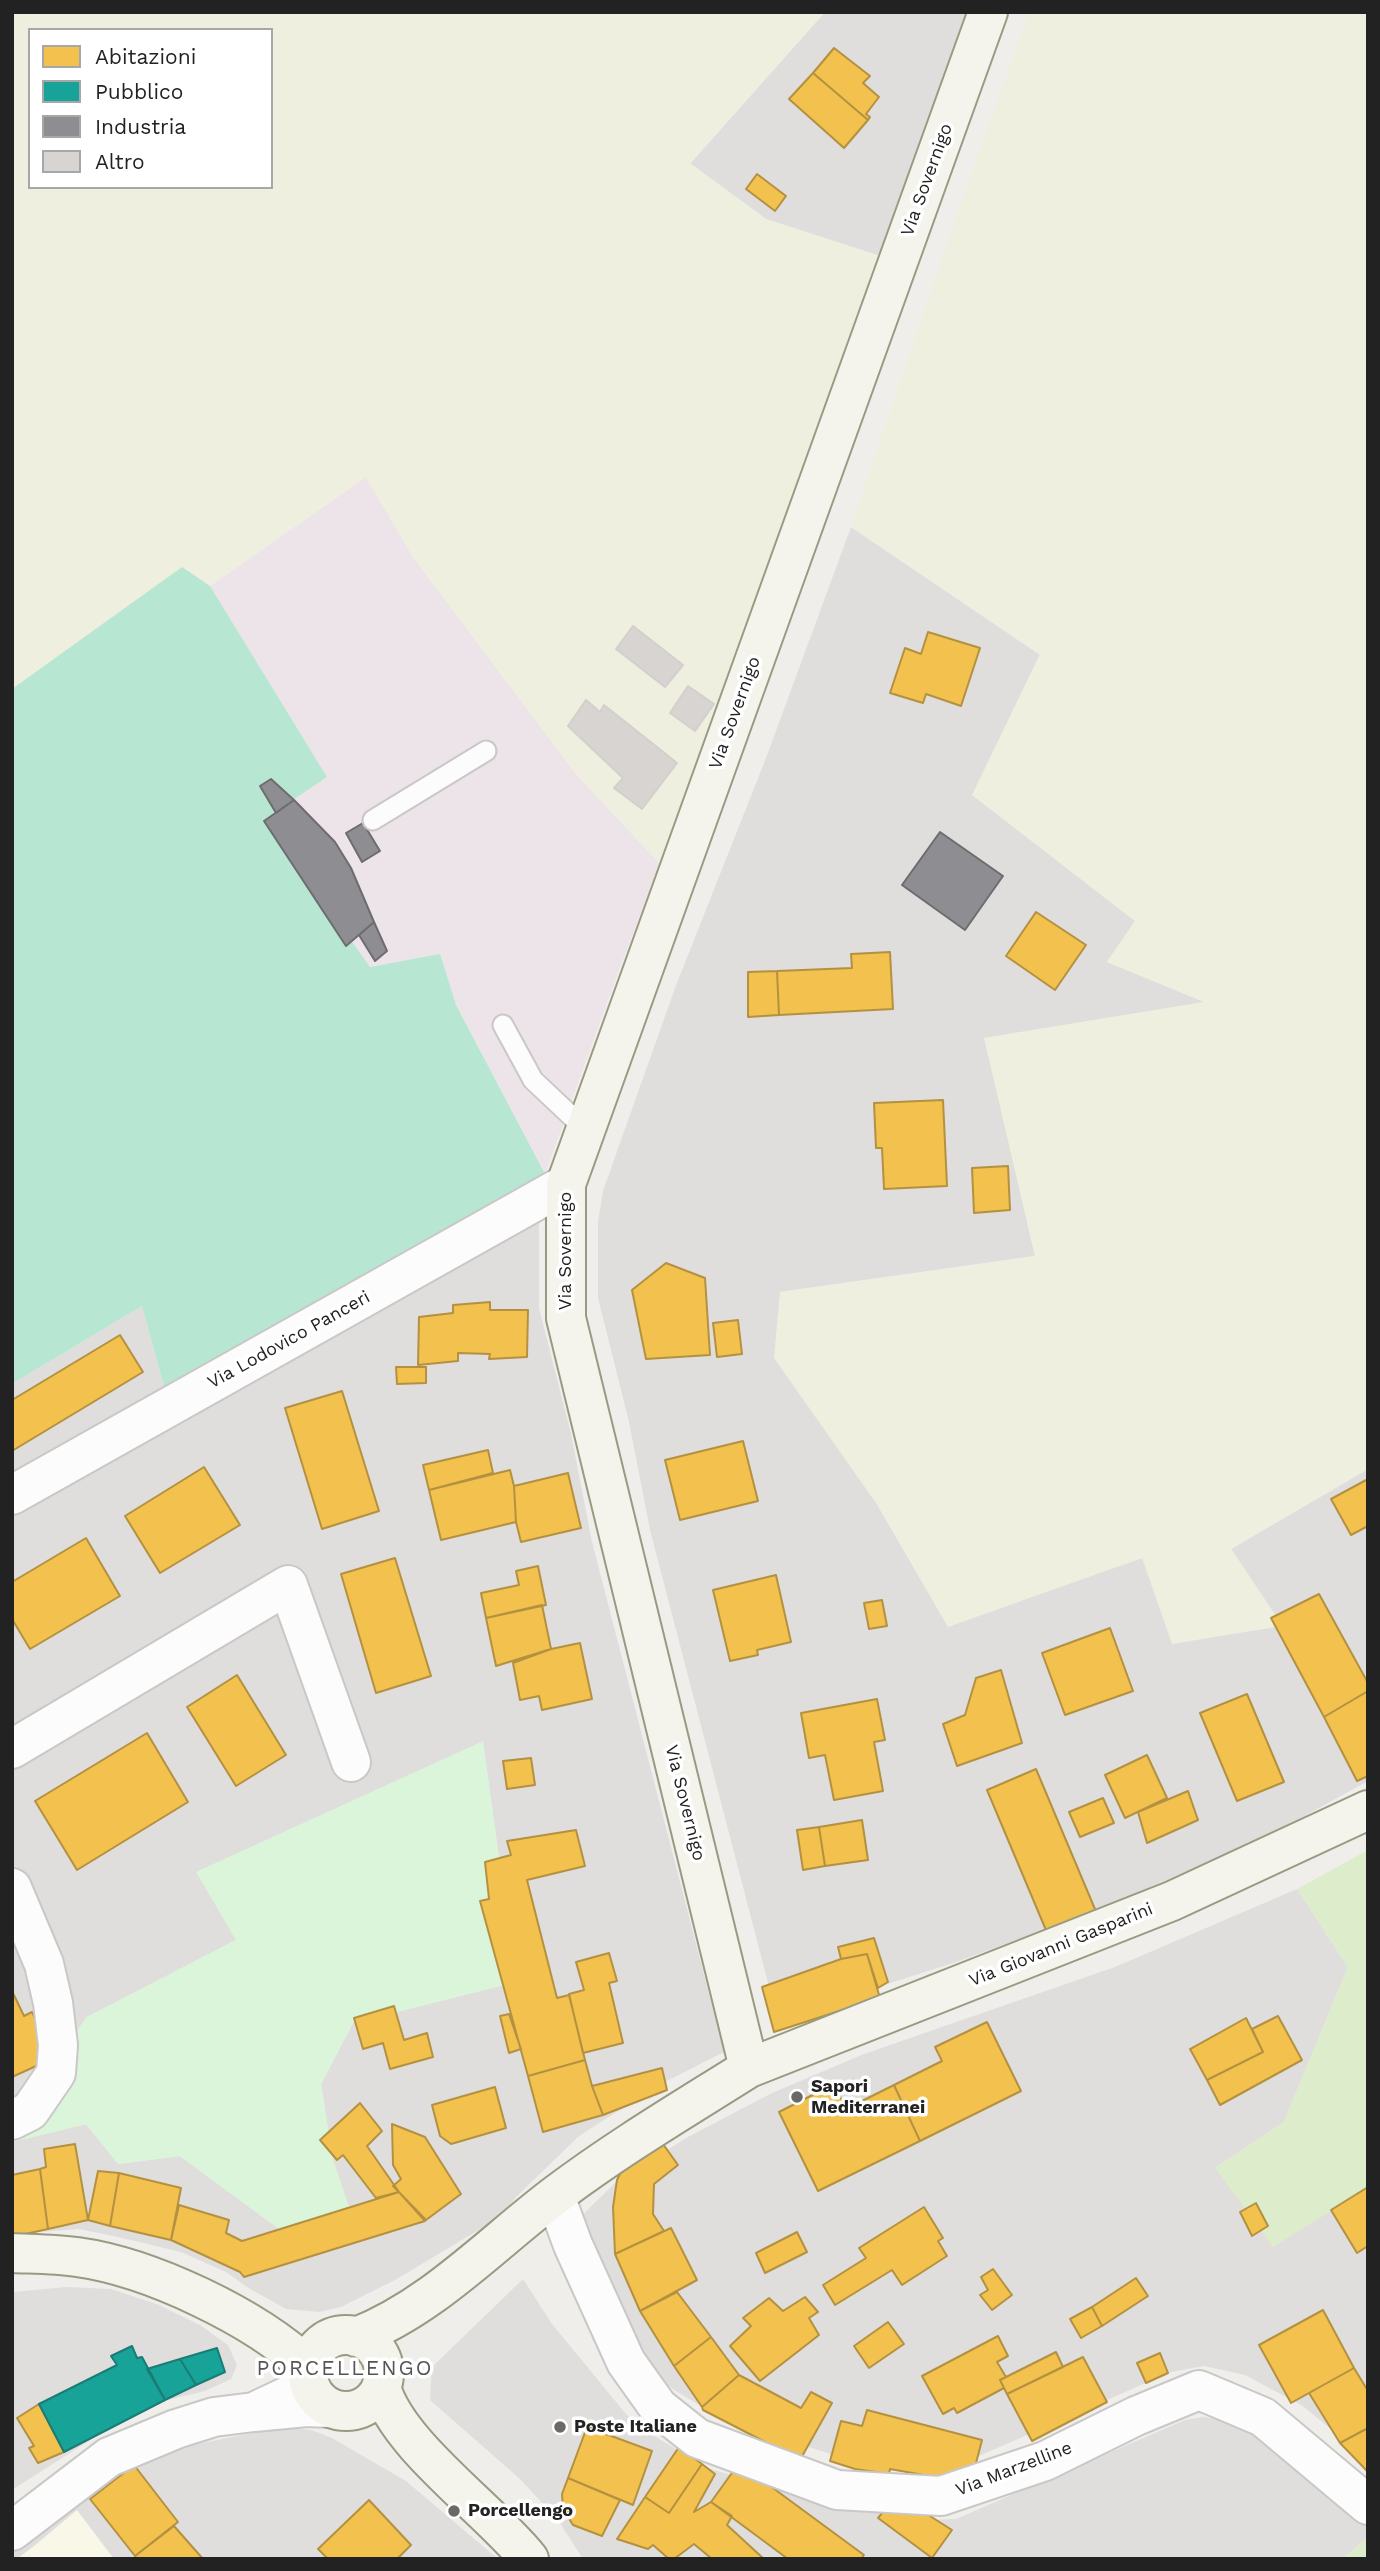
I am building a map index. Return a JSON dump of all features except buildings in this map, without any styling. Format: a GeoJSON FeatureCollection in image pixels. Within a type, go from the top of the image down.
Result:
{"type":"FeatureCollection","features":[{"type":"Feature","properties":{"kind":"main road","name":"Via Sovernigo"},"geometry":{"type":"LineString","coordinates":[[749,2068],[566,1318],[566,1184],[988,12]]}},
{"type":"Feature","properties":{"kind":"main road","name":"Via Giovanni Gasparini"},"geometry":{"type":"LineString","coordinates":[[749,2068],[1172,1901],[1368,1810]]}},
{"type":"Feature","properties":{"kind":"main road"},"geometry":{"type":"LineString","coordinates":[[344,2374],[398,2316],[433,2294],[555,2196],[612,2154],[749,2068]]}},
{"type":"Feature","properties":{"kind":"main road"},"geometry":{"type":"LineString","coordinates":[[12,2253],[78,2257],[146,2275],[252,2325],[280,2332],[344,2374],[405,2440],[434,2462],[529,2559]]}},
{"type":"Feature","properties":{"kind":"street","name":"Via Lodovico Panceri"},"geometry":{"type":"LineString","coordinates":[[12,1496],[566,1184]]}},
{"type":"Feature","properties":{"kind":"street"},"geometry":{"type":"LineString","coordinates":[[12,1749],[288,1585],[351,1762]]}},
{"type":"Feature","properties":{"kind":"street"},"geometry":{"type":"LineString","coordinates":[[12,1888],[44,1964],[53,2003],[58,2045],[56,2073],[30,2111],[12,2120]]}},
{"type":"Feature","properties":{"kind":"street","name":"Via Marzelline"},"geometry":{"type":"LineString","coordinates":[[555,2196],[573,2245],[626,2362],[658,2407],[697,2438],[710,2443],[837,2490],[940,2496],[1045,2461],[1136,2416],[1199,2390],[1263,2417],[1368,2504]]}},
{"type":"Feature","properties":{"kind":"street"},"geometry":{"type":"LineString","coordinates":[[12,2531],[109,2457],[176,2429],[214,2417],[254,2412],[344,2374]]}},
{"type":"Feature","properties":{"kind":"lane"},"geometry":{"type":"LineString","coordinates":[[373,820],[486,751]]}},
{"type":"Feature","properties":{"kind":"lane"},"geometry":{"type":"LineString","coordinates":[[503,1025],[533,1080],[585,1129]]}},
{"type":"Feature","properties":{"kind":"shaded area"},"geometry":{"type":"Polygon","coordinates":[[[825,12],[966,12],[880,256],[766,219],[690,164],[825,12]]]}},
{"type":"Feature","properties":{"kind":"shaded area"},"geometry":{"type":"Polygon","coordinates":[[[366,477],[413,557],[576,774],[660,864],[545,1174],[456,1005],[440,955],[370,967],[341,926],[343,917],[272,813],[326,776],[210,586],[366,477]]]}},
{"type":"Feature","properties":{"kind":"shaded area"},"geometry":{"type":"Polygon","coordinates":[[[851,527],[1040,655],[973,795],[1135,921],[1107,962],[1206,1002],[985,1038],[1035,1256],[780,1292],[878,1506],[948,1626],[1142,1558],[1282,1625],[1231,1549],[1368,1469],[1368,1781],[1268,1836],[1093,1912],[956,1962],[844,1998],[779,2025],[650,1530],[629,1422],[598,1298],[598,1222],[603,1191],[675,988],[766,758],[851,527]]]}},
{"type":"Feature","properties":{"kind":"shaded area"},"geometry":{"type":"Polygon","coordinates":[[[539,1217],[539,1308],[571,1434],[592,1542],[724,2052],[659,2085],[579,2136],[516,2197],[502,2216],[395,2280],[341,2307],[319,2312],[286,2309],[226,2272],[181,2252],[118,2237],[79,2229],[12,2234],[12,2142],[86,2124],[118,2164],[180,2156],[279,2229],[350,2210],[333,2160],[321,2084],[353,2023],[516,1982],[483,1742],[197,1872],[236,1940],[87,2017],[12,2122],[12,1384],[142,1306],[165,1390],[539,1217]]]}},
{"type":"Feature","properties":{"kind":"shaded area"},"geometry":{"type":"Polygon","coordinates":[[[1297,1889],[1348,1967],[1284,2122],[1215,2168],[1368,2188],[1368,2460],[1303,2406],[1245,2375],[1204,2366],[1171,2372],[947,2470],[847,2459],[728,2422],[674,2390],[662,2380],[561,2236],[615,2183],[686,2138],[772,2093],[864,2054],[1115,1967],[1297,1889]]]}},
{"type":"Feature","properties":{"kind":"shaded area"},"geometry":{"type":"Polygon","coordinates":[[[523,2279],[552,2324],[626,2414],[644,2430],[708,2468],[835,2507],[925,2520],[956,2519],[1185,2420],[1204,2417],[1227,2421],[1274,2446],[1368,2523],[1368,2537],[1342,2559],[583,2559],[558,2520],[520,2479],[430,2400],[432,2367],[523,2279]]]}},
{"type":"Feature","properties":{"kind":"shaded area"},"geometry":{"type":"Polygon","coordinates":[[[66,2287],[111,2289],[159,2305],[200,2325],[228,2345],[237,2365],[231,2379],[205,2391],[159,2402],[117,2423],[12,2490],[12,2292],[66,2287]]]}},
{"type":"Feature","properties":{"kind":"shaded area"},"geometry":{"type":"Polygon","coordinates":[[[283,2427],[312,2430],[332,2438],[406,2481],[498,2559],[12,2559],[12,2553],[53,2521],[141,2466],[177,2448],[283,2427]]]}},
{"type":"Feature","properties":{"kind":"shaded area"},"geometry":{"type":"Polygon","coordinates":[[[77,2510],[114,2559],[17,2559],[34,2546],[77,2510]]]}},
{"type":"Feature","properties":{"kind":"green space"},"geometry":{"type":"Polygon","coordinates":[[[12,12],[825,12],[690,163],[766,219],[880,256],[764,593],[660,864],[576,774],[414,558],[366,477],[210,586],[182,567],[12,689],[12,12]]]}},
{"type":"Feature","properties":{"kind":"green space"},"geometry":{"type":"Polygon","coordinates":[[[1029,12],[1368,12],[1368,1469],[1231,1549],[1282,1626],[1172,1644],[1142,1558],[948,1627],[878,1506],[774,1358],[780,1292],[1035,1256],[984,1038],[1204,1002],[1107,962],[1135,921],[972,795],[1040,654],[851,527],[1029,12]]]}},
{"type":"Feature","properties":{"kind":"green space"},"geometry":{"type":"Polygon","coordinates":[[[182,567],[210,586],[327,777],[273,813],[343,918],[341,926],[370,967],[440,954],[456,1005],[545,1174],[165,1390],[142,1306],[12,1384],[12,689],[182,567]]]}},
{"type":"Feature","properties":{"kind":"green space"},"geometry":{"type":"Polygon","coordinates":[[[483,1741],[516,1982],[353,2023],[321,2084],[333,2160],[350,2210],[279,2229],[180,2156],[118,2164],[86,2124],[12,2142],[12,2122],[87,2017],[236,1940],[196,1872],[483,1741]]]}},
{"type":"Feature","properties":{"kind":"green space"},"geometry":{"type":"Polygon","coordinates":[[[1368,1850],[1368,2188],[1273,2247],[1215,2168],[1284,2122],[1348,1967],[1297,1889],[1368,1850]]]}},
{"type":"Feature","properties":{"kind":"green space"},"geometry":{"type":"Polygon","coordinates":[[[1368,2537],[1368,2559],[1342,2559],[1368,2537]]]}},
{"type":"Feature","properties":{"kind":"place","name":"Sapori Mediterranei"},"geometry":{"type":"Point","coordinates":[797,2097]}},
{"type":"Feature","properties":{"kind":"place","name":"Poste Italiane"},"geometry":{"type":"Point","coordinates":[560,2427]}},
{"type":"Feature","properties":{"kind":"place","name":"Porcellengo"},"geometry":{"type":"Point","coordinates":[454,2511]}},
{"type":"Feature","properties":{"kind":"district","name":"PORCELLENGO"},"geometry":{"type":"Point","coordinates":[345,2369]}}]}
